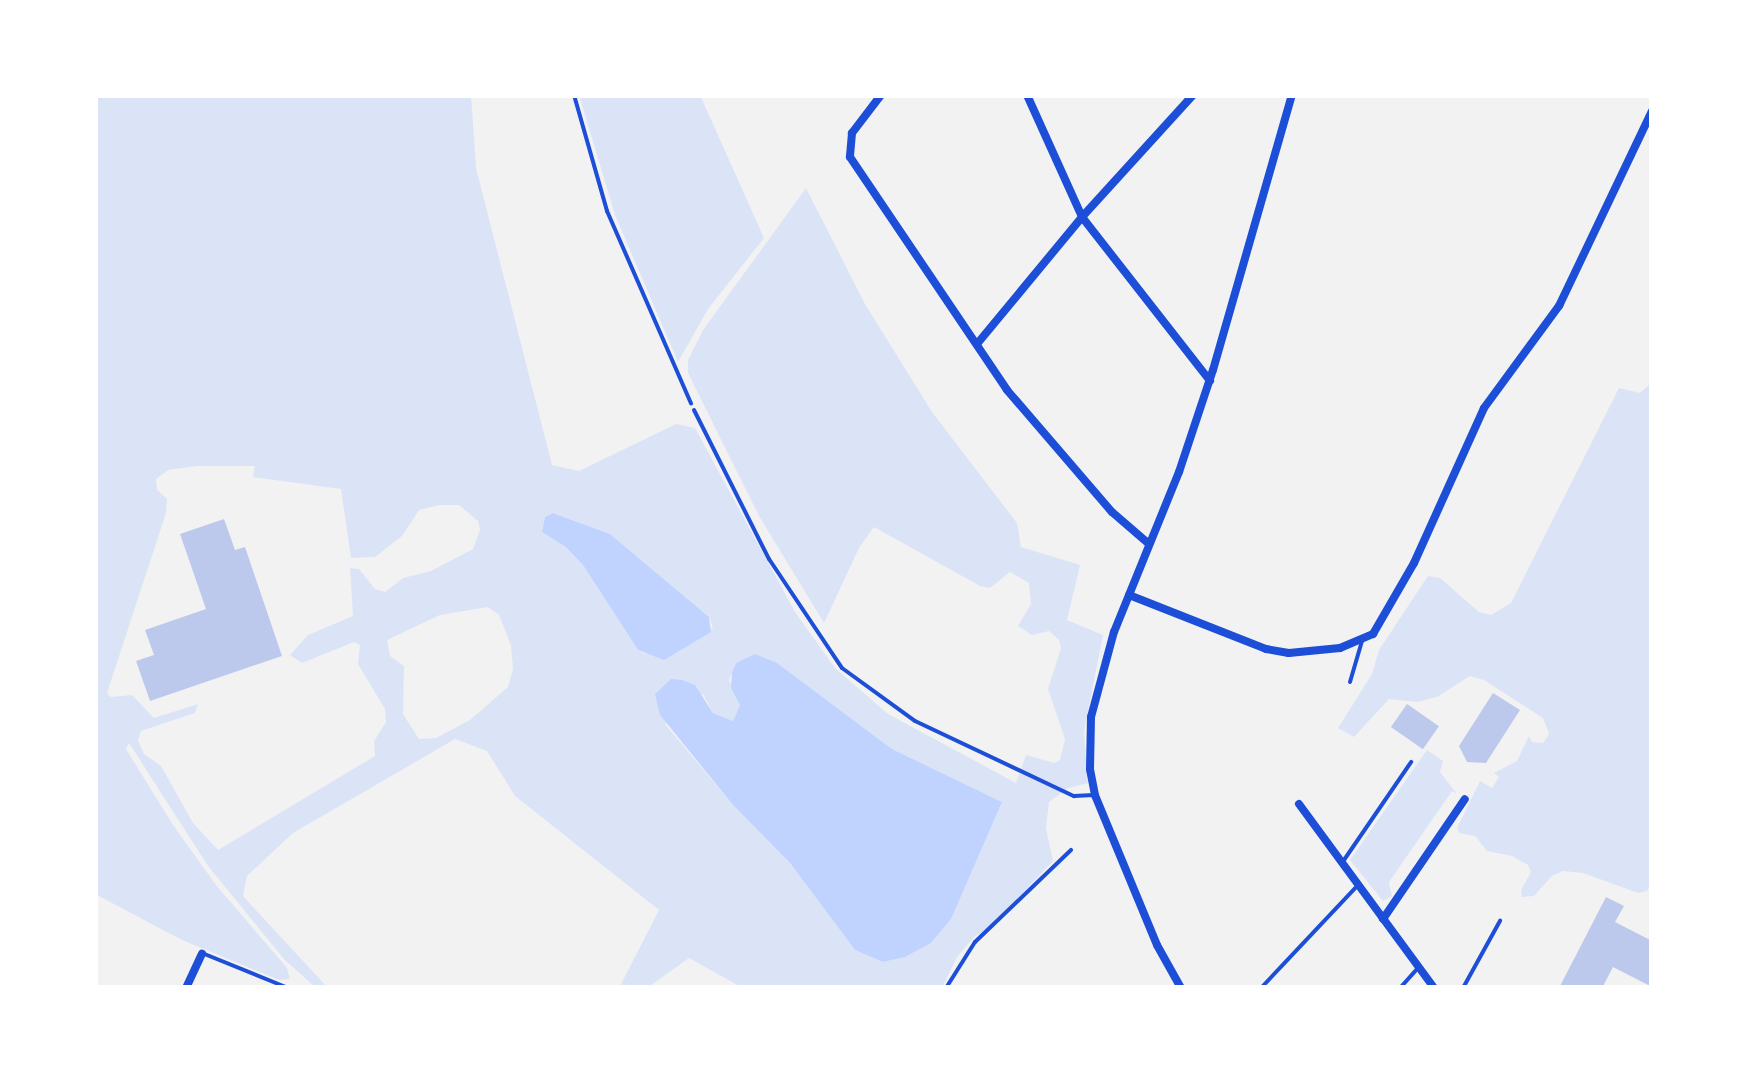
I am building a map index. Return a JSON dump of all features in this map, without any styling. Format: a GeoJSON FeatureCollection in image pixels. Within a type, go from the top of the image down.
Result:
{"type":"FeatureCollection","features":[{"type":"Feature","properties":{"kind":"street"},"geometry":{"type":"LineString","coordinates":[[881,95],[852,133],[848,147],[876,198],[1043,435],[1112,512],[1149,544]]}},
{"type":"Feature","properties":{"kind":"street"},"geometry":{"type":"LineString","coordinates":[[1028,95],[1082,217],[1210,381]]}},
{"type":"Feature","properties":{"kind":"street"},"geometry":{"type":"LineString","coordinates":[[976,344],[1082,217],[1193,95]]}},
{"type":"Feature","properties":{"kind":"street"},"geometry":{"type":"LineString","coordinates":[[1181,988],[1157,944],[1095,795],[1089,738],[1096,688],[1210,381],[1292,95]]}},
{"type":"Feature","properties":{"kind":"street"},"geometry":{"type":"LineString","coordinates":[[1130,595],[1266,650],[1301,652],[1362,641],[1383,622],[1484,408],[1559,306],[1652,112]]}},
{"type":"Feature","properties":{"kind":"street"},"geometry":{"type":"LineString","coordinates":[[1383,920],[1465,799]]}},
{"type":"Feature","properties":{"kind":"street"},"geometry":{"type":"LineString","coordinates":[[1299,804],[1434,988]]}},
{"type":"Feature","properties":{"kind":"street"},"geometry":{"type":"LineString","coordinates":[[186,988],[202,953]]}},
{"type":"Feature","properties":{"kind":"lane"},"geometry":{"type":"LineString","coordinates":[[694,410],[769,559],[842,668],[915,721],[1074,796],[1095,795]]}},
{"type":"Feature","properties":{"kind":"lane"},"geometry":{"type":"LineString","coordinates":[[1350,682],[1362,641]]}},
{"type":"Feature","properties":{"kind":"lane"},"geometry":{"type":"LineString","coordinates":[[1341,864],[1411,762]]}},
{"type":"Feature","properties":{"kind":"lane"},"geometry":{"type":"LineString","coordinates":[[946,988],[975,942],[1072,850]]}},
{"type":"Feature","properties":{"kind":"lane"},"geometry":{"type":"LineString","coordinates":[[1261,988],[1358,886]]}},
{"type":"Feature","properties":{"kind":"lane"},"geometry":{"type":"LineString","coordinates":[[1463,988],[1500,922]]}},
{"type":"Feature","properties":{"kind":"lane"},"geometry":{"type":"LineString","coordinates":[[202,953],[288,988]]}},
{"type":"Feature","properties":{"kind":"lane"},"geometry":{"type":"LineString","coordinates":[[1400,988],[1418,968]]}},
{"type":"Feature","properties":{"kind":"path"},"geometry":{"type":"LineString","coordinates":[[574,95],[607,211],[694,410]]}},
{"type":"Feature","properties":{"kind":"shaded area"},"geometry":{"type":"Polygon","coordinates":[[[95,95],[471,95],[476,168],[552,465],[579,471],[676,424],[695,428],[795,612],[835,668],[888,714],[1016,783],[1026,755],[1054,763],[1060,760],[1065,739],[1048,689],[1061,648],[1059,640],[1049,631],[1032,635],[1018,626],[1031,604],[1029,583],[1010,572],[990,588],[980,586],[874,527],[859,548],[824,623],[759,516],[688,373],[688,360],[703,330],[806,188],[865,304],[932,412],[1017,523],[1021,547],[1080,565],[1067,620],[1103,635],[1084,731],[1088,783],[1068,788],[1049,802],[1046,828],[1053,861],[988,930],[975,936],[957,957],[942,988],[743,988],[689,958],[647,988],[619,988],[659,910],[515,796],[487,751],[455,739],[293,833],[247,876],[243,896],[328,988],[316,988],[284,959],[208,866],[129,743],[126,749],[173,825],[216,885],[287,968],[290,979],[279,980],[182,940],[95,894],[95,95]],[[255,466],[168,470],[156,479],[157,490],[167,499],[166,513],[107,693],[111,697],[132,695],[154,718],[198,704],[195,713],[141,731],[138,741],[144,754],[161,766],[193,823],[218,850],[375,756],[374,741],[386,722],[385,709],[358,664],[360,645],[354,642],[302,663],[290,655],[308,635],[353,616],[350,568],[359,569],[375,589],[385,592],[403,578],[431,571],[473,549],[480,530],[478,521],[459,505],[439,505],[419,510],[402,536],[375,557],[351,558],[341,489],[253,477],[255,466]],[[553,513],[545,517],[542,532],[566,546],[583,565],[638,650],[645,654],[713,628],[709,617],[610,534],[553,513]],[[488,607],[440,615],[387,640],[390,656],[404,666],[403,714],[419,739],[436,738],[470,720],[508,687],[513,669],[511,645],[499,615],[488,607]],[[736,663],[729,680],[740,705],[733,721],[713,713],[703,694],[665,724],[733,805],[790,863],[855,950],[883,962],[905,957],[931,943],[951,918],[1002,802],[892,749],[788,672],[736,663]]]}},
{"type":"Feature","properties":{"kind":"shaded area"},"geometry":{"type":"Polygon","coordinates":[[[579,95],[700,95],[764,238],[708,309],[678,362],[615,215],[579,95]]]}},
{"type":"Feature","properties":{"kind":"shaded area"},"geometry":{"type":"Polygon","coordinates":[[[1652,382],[1652,882],[1647,891],[1638,893],[1583,873],[1563,871],[1552,876],[1534,896],[1522,897],[1521,890],[1531,872],[1528,865],[1512,856],[1487,851],[1475,836],[1459,833],[1457,828],[1480,781],[1492,788],[1499,777],[1494,773],[1517,761],[1529,736],[1532,742],[1543,743],[1549,734],[1543,718],[1484,680],[1470,676],[1437,697],[1418,702],[1389,699],[1354,737],[1338,728],[1372,674],[1379,650],[1428,576],[1440,578],[1479,612],[1491,615],[1511,603],[1619,388],[1640,393],[1652,382]]]}},
{"type":"Feature","properties":{"kind":"shaded area"},"geometry":{"type":"Polygon","coordinates":[[[1427,750],[1443,761],[1440,772],[1457,794],[1452,791],[1389,882],[1392,896],[1383,901],[1350,860],[1427,750]]]}},
{"type":"Feature","properties":{"kind":"water"},"geometry":{"type":"Polygon","coordinates":[[[553,513],[610,534],[709,617],[711,632],[664,660],[638,650],[583,565],[566,547],[542,532],[545,517],[553,513]]]}},
{"type":"Feature","properties":{"kind":"water"},"geometry":{"type":"Polygon","coordinates":[[[755,654],[777,663],[892,749],[1002,802],[951,919],[931,943],[905,957],[883,962],[855,950],[790,863],[733,805],[660,715],[655,694],[671,679],[695,685],[713,713],[733,721],[740,705],[731,688],[732,672],[736,663],[755,654]]]}},
{"type":"Feature","properties":{"kind":"building"},"geometry":{"type":"Polygon","coordinates":[[[224,519],[235,550],[245,547],[282,656],[150,701],[136,661],[154,655],[145,630],[206,609],[180,534],[224,519]]]}},
{"type":"Feature","properties":{"kind":"building"},"geometry":{"type":"Polygon","coordinates":[[[1493,693],[1520,710],[1486,763],[1467,762],[1459,746],[1493,693]]]}},
{"type":"Feature","properties":{"kind":"building"},"geometry":{"type":"Polygon","coordinates":[[[1407,704],[1439,726],[1423,749],[1391,727],[1407,704]]]}},
{"type":"Feature","properties":{"kind":"building"},"geometry":{"type":"Polygon","coordinates":[[[1606,897],[1624,906],[1615,922],[1652,941],[1652,987],[1613,967],[1602,988],[1559,988],[1606,897]]]}}]}
